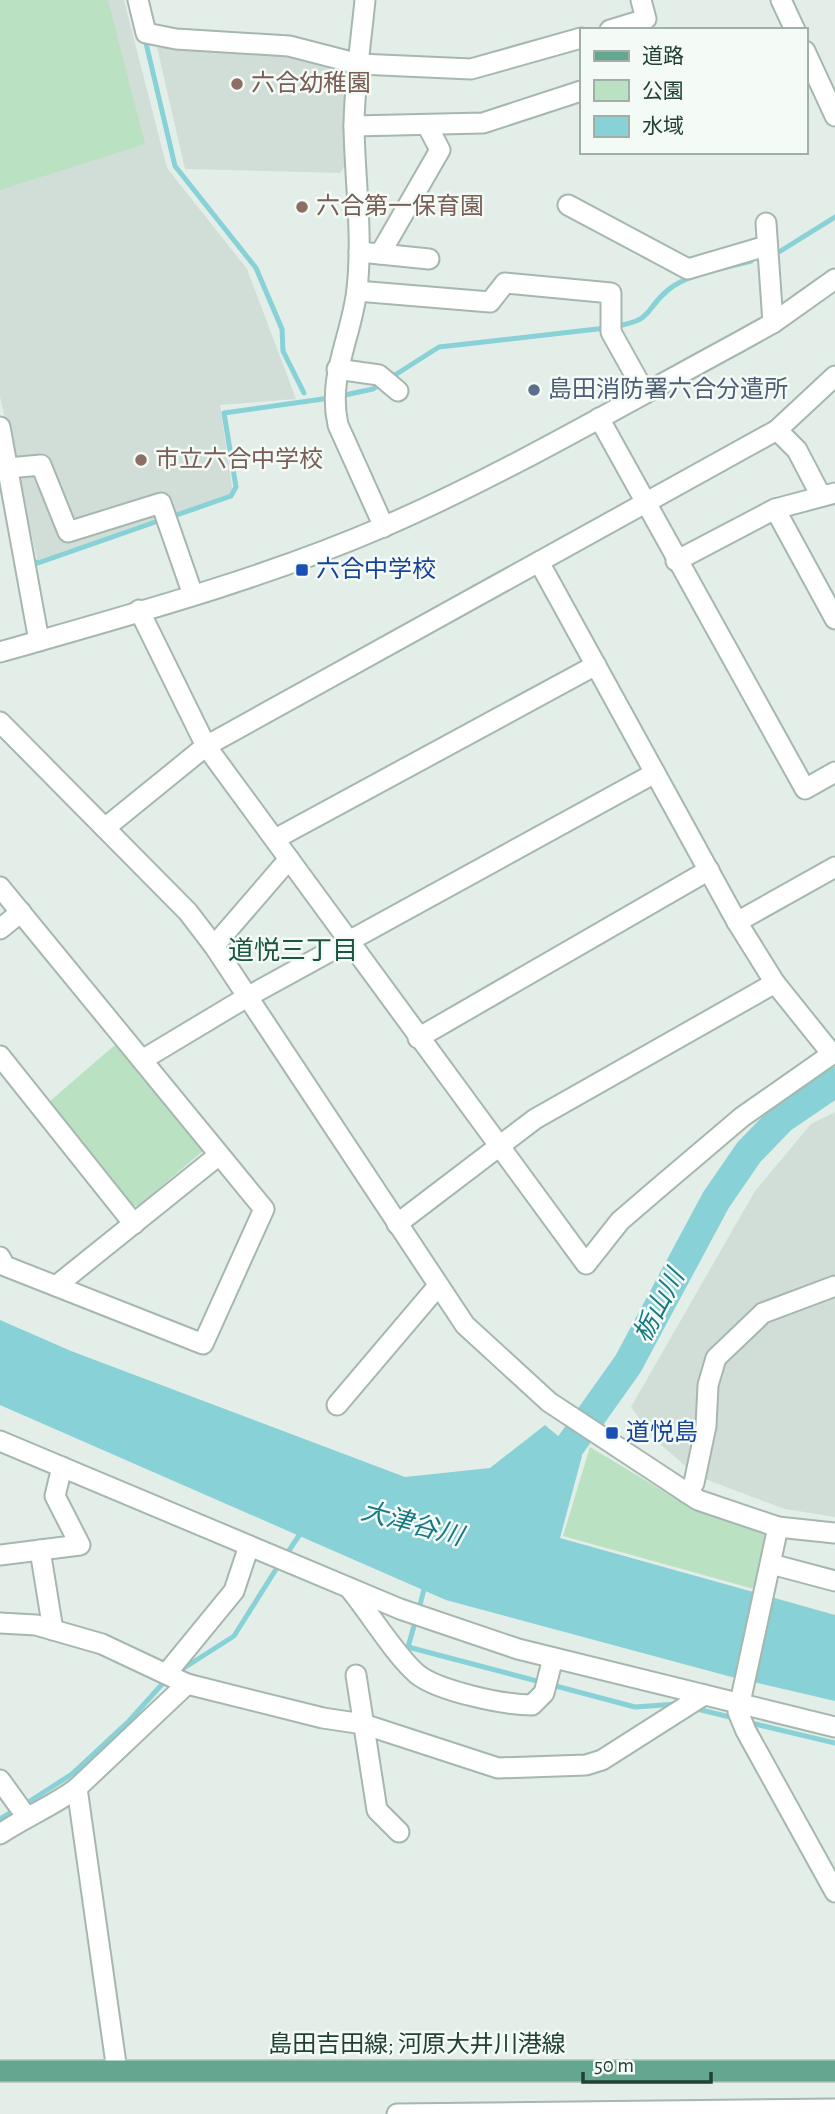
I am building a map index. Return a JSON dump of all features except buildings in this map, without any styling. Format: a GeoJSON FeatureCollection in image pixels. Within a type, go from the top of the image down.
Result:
{"type":"FeatureCollection","features":[{"type":"Feature","properties":{"kind":"main road","name":"島田吉田線; 河原大井川港線"},"geometry":{"type":"LineString","coordinates":[[0,2071],[835,2071]]}},
{"type":"Feature","properties":{"kind":"street"},"geometry":{"type":"LineString","coordinates":[[138,0],[146,33],[176,39],[289,46],[359,64],[471,69],[580,38]]}},
{"type":"Feature","properties":{"kind":"street"},"geometry":{"type":"LineString","coordinates":[[365,0],[354,126],[359,252],[357,291],[337,369],[335,401],[338,425],[384,527]]}},
{"type":"Feature","properties":{"kind":"street"},"geometry":{"type":"LineString","coordinates":[[617,28],[646,19],[641,0]]}},
{"type":"Feature","properties":{"kind":"street"},"geometry":{"type":"LineString","coordinates":[[781,0],[794,28]]}},
{"type":"Feature","properties":{"kind":"street"},"geometry":{"type":"LineString","coordinates":[[807,56],[835,117]]}},
{"type":"Feature","properties":{"kind":"street"},"geometry":{"type":"LineString","coordinates":[[354,126],[483,123],[580,91]]}},
{"type":"Feature","properties":{"kind":"street"},"geometry":{"type":"LineString","coordinates":[[380,254],[440,150],[427,125]]}},
{"type":"Feature","properties":{"kind":"street"},"geometry":{"type":"LineString","coordinates":[[568,205],[688,269],[766,246]]}},
{"type":"Feature","properties":{"kind":"street"},"geometry":{"type":"LineString","coordinates":[[766,223],[773,323]]}},
{"type":"Feature","properties":{"kind":"street"},"geometry":{"type":"LineString","coordinates":[[359,252],[429,259]]}},
{"type":"Feature","properties":{"kind":"street"},"geometry":{"type":"LineString","coordinates":[[0,652],[259,575],[384,527],[488,477],[773,323],[835,279]]}},
{"type":"Feature","properties":{"kind":"street"},"geometry":{"type":"LineString","coordinates":[[357,291],[490,302],[505,283],[611,293],[611,332],[645,393]]}},
{"type":"Feature","properties":{"kind":"street"},"geometry":{"type":"LineString","coordinates":[[337,369],[379,375],[397,390]]}},
{"type":"Feature","properties":{"kind":"street"},"geometry":{"type":"LineString","coordinates":[[105,828],[206,746],[777,430],[835,376]]}},
{"type":"Feature","properties":{"kind":"street"},"geometry":{"type":"LineString","coordinates":[[598,418],[805,789],[835,772]]}},
{"type":"Feature","properties":{"kind":"street"},"geometry":{"type":"LineString","coordinates":[[0,428],[39,641]]}},
{"type":"Feature","properties":{"kind":"street"},"geometry":{"type":"LineString","coordinates":[[676,561],[775,509],[828,495],[797,450],[777,430]]}},
{"type":"Feature","properties":{"kind":"street"},"geometry":{"type":"LineString","coordinates":[[8,468],[41,465],[68,532],[161,503],[193,595]]}},
{"type":"Feature","properties":{"kind":"street"},"geometry":{"type":"LineString","coordinates":[[0,515],[15,501]]}},
{"type":"Feature","properties":{"kind":"street"},"geometry":{"type":"LineString","coordinates":[[775,509],[835,619]]}},
{"type":"Feature","properties":{"kind":"street"},"geometry":{"type":"LineString","coordinates":[[139,610],[206,746],[348,944],[586,1264],[620,1221],[656,1190],[742,1117],[832,1054],[775,983],[737,922],[539,562]]}},
{"type":"Feature","properties":{"kind":"street"},"geometry":{"type":"LineString","coordinates":[[275,839],[596,665]]}},
{"type":"Feature","properties":{"kind":"street"},"geometry":{"type":"LineString","coordinates":[[0,722],[188,912],[214,946],[465,1325],[549,1402],[687,1493],[736,1514],[778,1527],[835,1533]]}},
{"type":"Feature","properties":{"kind":"street"},"geometry":{"type":"LineString","coordinates":[[142,1060],[247,997],[656,773]]}},
{"type":"Feature","properties":{"kind":"street"},"geometry":{"type":"LineString","coordinates":[[214,946],[289,859]]}},
{"type":"Feature","properties":{"kind":"street"},"geometry":{"type":"LineString","coordinates":[[737,922],[835,867]]}},
{"type":"Feature","properties":{"kind":"street"},"geometry":{"type":"LineString","coordinates":[[418,1038],[709,870]]}},
{"type":"Feature","properties":{"kind":"street"},"geometry":{"type":"LineString","coordinates":[[0,887],[264,1209],[203,1344],[5,1266],[0,1257]]}},
{"type":"Feature","properties":{"kind":"street"},"geometry":{"type":"LineString","coordinates":[[0,929],[21,912]]}},
{"type":"Feature","properties":{"kind":"street"},"geometry":{"type":"LineString","coordinates":[[397,1224],[535,1119],[775,983]]}},
{"type":"Feature","properties":{"kind":"street"},"geometry":{"type":"LineString","coordinates":[[0,1056],[134,1224]]}},
{"type":"Feature","properties":{"kind":"street"},"geometry":{"type":"LineString","coordinates":[[56,1286],[219,1155]]}},
{"type":"Feature","properties":{"kind":"street"},"geometry":{"type":"LineString","coordinates":[[337,1405],[438,1286]]}},
{"type":"Feature","properties":{"kind":"street"},"geometry":{"type":"LineString","coordinates":[[687,1493],[696,1472],[706,1426],[708,1385],[716,1359],[763,1313],[835,1286]]}},
{"type":"Feature","properties":{"kind":"street"},"geometry":{"type":"LineString","coordinates":[[0,1441],[349,1587],[466,1631],[553,1658],[835,1727]]}},
{"type":"Feature","properties":{"kind":"street"},"geometry":{"type":"LineString","coordinates":[[0,1555],[80,1545],[55,1496],[62,1467]]}},
{"type":"Feature","properties":{"kind":"street"},"geometry":{"type":"LineString","coordinates":[[778,1527],[771,1570],[739,1704],[746,1731],[835,1892]]}},
{"type":"Feature","properties":{"kind":"street"},"geometry":{"type":"LineString","coordinates":[[166,1674],[234,1591],[249,1546]]}},
{"type":"Feature","properties":{"kind":"street"},"geometry":{"type":"LineString","coordinates":[[40,1550],[53,1630]]}},
{"type":"Feature","properties":{"kind":"street"},"geometry":{"type":"LineString","coordinates":[[771,1570],[835,1581]]}},
{"type":"Feature","properties":{"kind":"street"},"geometry":{"type":"LineString","coordinates":[[349,1587],[416,1673],[432,1684],[515,1705],[532,1705],[544,1693],[553,1658]]}},
{"type":"Feature","properties":{"kind":"street"},"geometry":{"type":"LineString","coordinates":[[0,1623],[36,1625],[102,1644],[187,1684],[324,1718],[363,1724],[498,1768],[586,1765],[602,1760],[704,1695]]}},
{"type":"Feature","properties":{"kind":"street"},"geometry":{"type":"LineString","coordinates":[[356,1675],[377,1810],[399,1832]]}},
{"type":"Feature","properties":{"kind":"street"},"geometry":{"type":"LineString","coordinates":[[0,1834],[26,1816],[58,1802],[77,1788],[187,1684]]}},
{"type":"Feature","properties":{"kind":"street"},"geometry":{"type":"LineString","coordinates":[[0,1780],[26,1816]]}},
{"type":"Feature","properties":{"kind":"street"},"geometry":{"type":"LineString","coordinates":[[77,1788],[117,2071]]}},
{"type":"Feature","properties":{"kind":"street"},"geometry":{"type":"LineString","coordinates":[[397,2114],[835,2109]]}},
{"type":"Feature","properties":{"kind":"shaded area"},"geometry":{"type":"Polygon","coordinates":[[[0,0],[124,0],[167,168],[247,269],[296,399],[220,405],[233,493],[38,563],[0,397],[0,0]]]}},
{"type":"Feature","properties":{"kind":"shaded area"},"geometry":{"type":"Polygon","coordinates":[[[156,43],[294,54],[349,69],[346,165],[340,173],[185,169],[156,43]]]}},
{"type":"Feature","properties":{"kind":"shaded area"},"geometry":{"type":"Polygon","coordinates":[[[835,1112],[835,1517],[785,1509],[697,1476],[654,1439],[631,1407],[755,1191],[811,1124],[835,1112]]]}},
{"type":"Feature","properties":{"kind":"green space"},"geometry":{"type":"Polygon","coordinates":[[[0,0],[108,0],[145,144],[0,190],[0,0]]]}},
{"type":"Feature","properties":{"kind":"green space"},"geometry":{"type":"Polygon","coordinates":[[[116,1044],[204,1150],[138,1206],[130,1205],[49,1102],[116,1044]]]}},
{"type":"Feature","properties":{"kind":"green space"},"geometry":{"type":"Polygon","coordinates":[[[590,1447],[683,1503],[768,1535],[754,1589],[563,1536],[590,1447]]]}},
{"type":"Feature","properties":{"kind":"water","name":"大津谷川"},"geometry":{"type":"Polygon","coordinates":[[[0,1320],[71,1351],[405,1477],[490,1468],[545,1425],[582,1456],[560,1538],[835,1615],[835,1701],[728,1676],[446,1600],[0,1405],[0,1320]]]}},
{"type":"Feature","properties":{"kind":"waterway"},"geometry":{"type":"LineString","coordinates":[[142,40],[146,43],[175,166],[256,268],[282,329],[283,351],[304,393]]}},
{"type":"Feature","properties":{"kind":"waterway"},"geometry":{"type":"LineString","coordinates":[[779,252],[835,217]]}},
{"type":"Feature","properties":{"kind":"waterway"},"geometry":{"type":"LineString","coordinates":[[616,326],[643,317],[660,297],[686,279],[751,261]]}},
{"type":"Feature","properties":{"kind":"waterway"},"geometry":{"type":"LineString","coordinates":[[340,396],[373,389],[439,347],[606,328]]}},
{"type":"Feature","properties":{"kind":"waterway"},"geometry":{"type":"LineString","coordinates":[[171,517],[231,496],[236,487],[224,413],[330,398]]}},
{"type":"Feature","properties":{"kind":"waterway"},"geometry":{"type":"LineString","coordinates":[[29,559],[38,563],[161,520]]}},
{"type":"Feature","properties":{"kind":"waterway","name":"栃山川"},"geometry":{"type":"LineString","coordinates":[[547,1478],[628,1364],[716,1200],[749,1152],[781,1119],[835,1082]]}},
{"type":"Feature","properties":{"kind":"waterway"},"geometry":{"type":"LineString","coordinates":[[286,1555],[302,1531]]}},
{"type":"Feature","properties":{"kind":"waterway"},"geometry":{"type":"LineString","coordinates":[[176,1673],[234,1636],[280,1563]]}},
{"type":"Feature","properties":{"kind":"waterway"},"geometry":{"type":"LineString","coordinates":[[419,1609],[425,1585]]}},
{"type":"Feature","properties":{"kind":"waterway"},"geometry":{"type":"LineString","coordinates":[[416,1619],[408,1647],[635,1707],[677,1704]]}},
{"type":"Feature","properties":{"kind":"waterway"},"geometry":{"type":"LineString","coordinates":[[24,1805],[72,1774],[129,1721],[165,1681]]}},
{"type":"Feature","properties":{"kind":"waterway"},"geometry":{"type":"LineString","coordinates":[[693,1708],[734,1718]]}},
{"type":"Feature","properties":{"kind":"waterway"},"geometry":{"type":"LineString","coordinates":[[747,1722],[835,1743]]}},
{"type":"Feature","properties":{"kind":"waterway"},"geometry":{"type":"LineString","coordinates":[[0,1819],[15,1810]]}},
{"type":"Feature","properties":{"kind":"place","name":"六合幼稚園"},"geometry":{"type":"Point","coordinates":[237,84]}},
{"type":"Feature","properties":{"kind":"place","name":"六合第一保育園"},"geometry":{"type":"Point","coordinates":[302,207]}},
{"type":"Feature","properties":{"kind":"place","name":"島田消防署六合分遣所"},"geometry":{"type":"Point","coordinates":[534,390]}},
{"type":"Feature","properties":{"kind":"place","name":"市立六合中学校"},"geometry":{"type":"Point","coordinates":[141,460]}},
{"type":"Feature","properties":{"kind":"place","name":"六合中学校"},"geometry":{"type":"Point","coordinates":[302,570]}},
{"type":"Feature","properties":{"kind":"place","name":"道悦島"},"geometry":{"type":"Point","coordinates":[612,1433]}},
{"type":"Feature","properties":{"kind":"district","name":"道悦三丁目"},"geometry":{"type":"Point","coordinates":[293,951]}}]}
